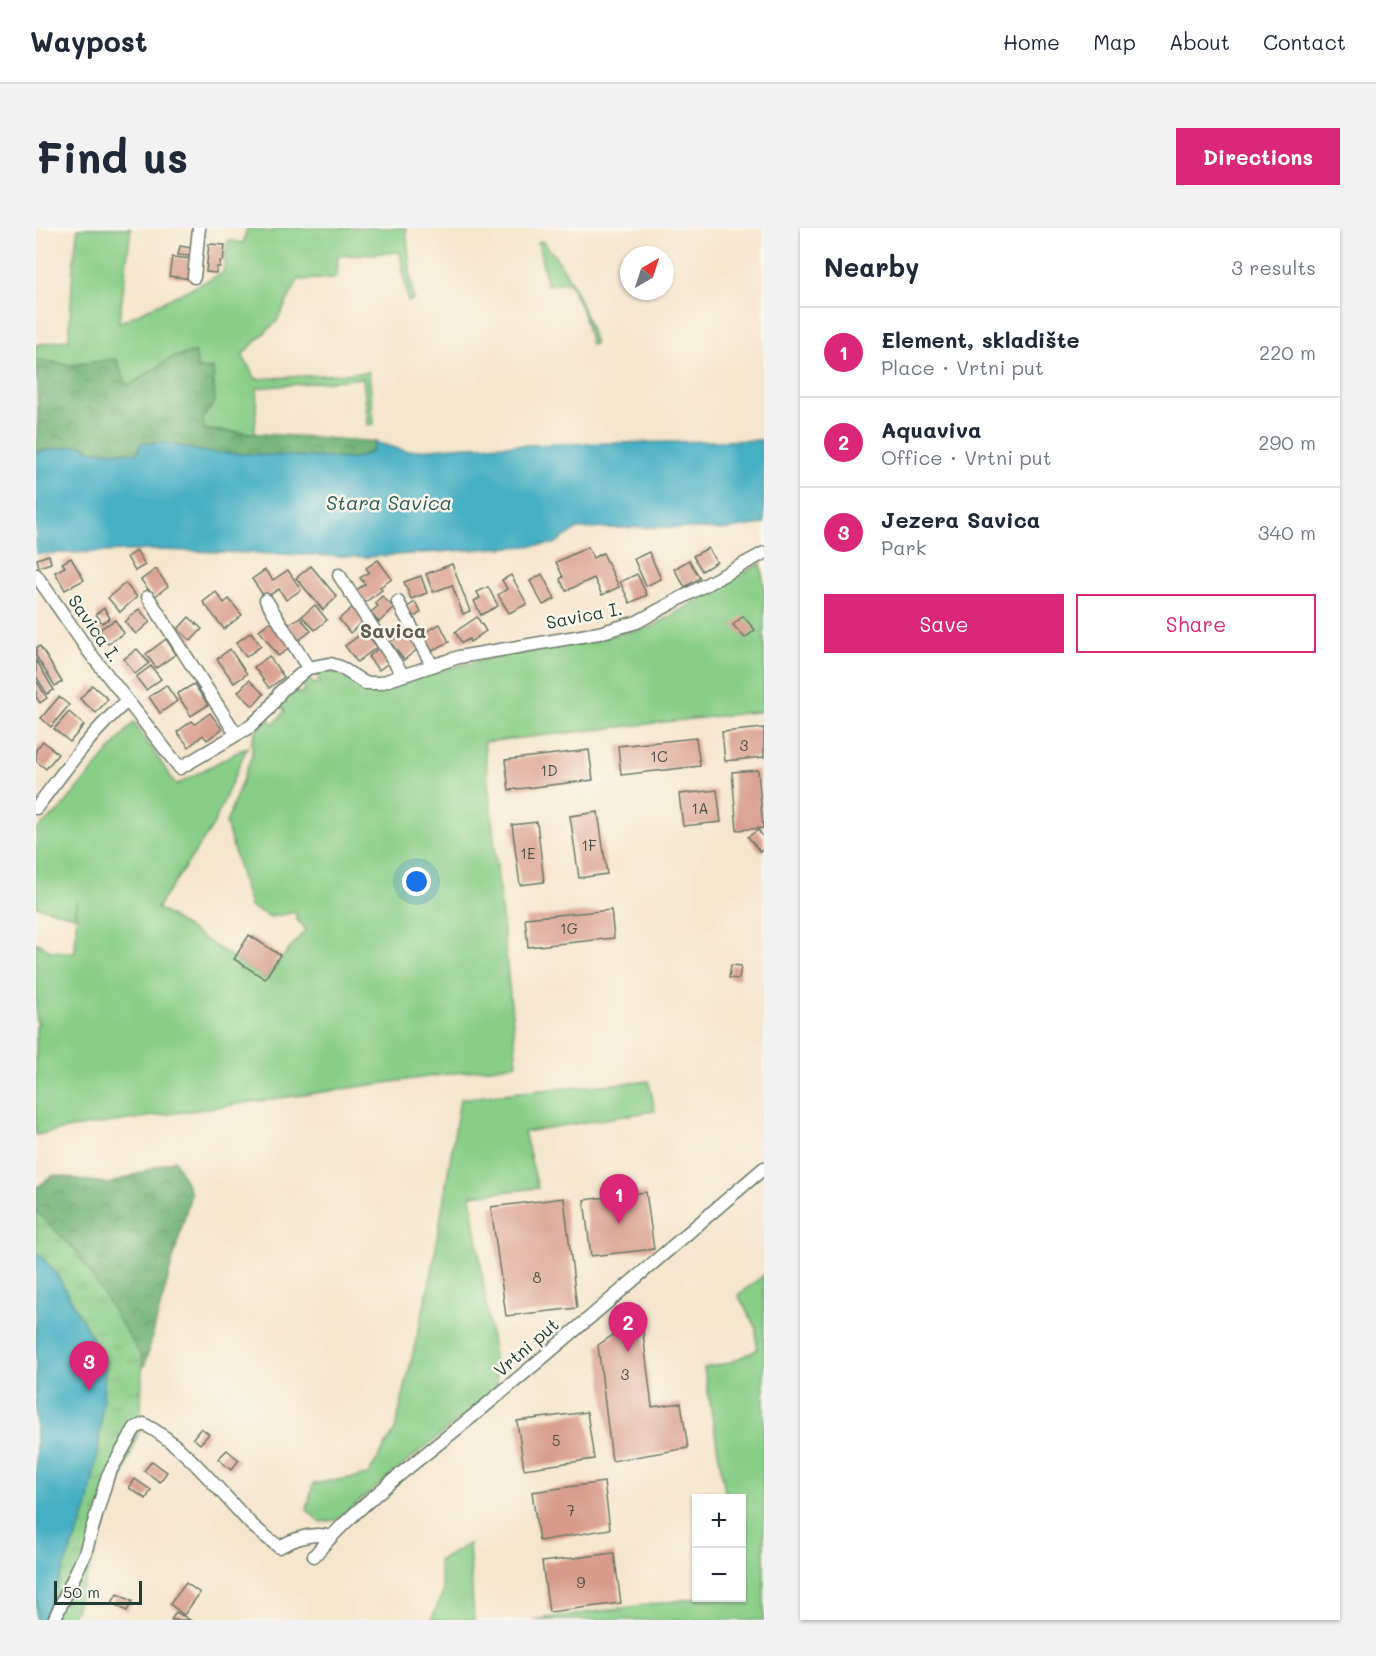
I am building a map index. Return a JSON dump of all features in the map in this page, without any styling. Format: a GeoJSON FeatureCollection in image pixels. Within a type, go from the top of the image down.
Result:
{"type":"FeatureCollection","features":[{"type":"Feature","properties":{"kind":"street"},"geometry":{"type":"LineString","coordinates":[[194,277],[199,228]]}},
{"type":"Feature","properties":{"kind":"street","name":"Savica I."},"geometry":{"type":"LineString","coordinates":[[36,575],[126,702],[180,768],[251,726],[261,718],[281,691],[308,668],[330,663],[370,684],[380,683],[459,657],[599,633],[622,627],[662,609],[764,553]]}},
{"type":"Feature","properties":{"kind":"street"},"geometry":{"type":"LineString","coordinates":[[339,575],[403,675]]}},
{"type":"Feature","properties":{"kind":"street"},"geometry":{"type":"LineString","coordinates":[[148,597],[236,734]]}},
{"type":"Feature","properties":{"kind":"street"},"geometry":{"type":"LineString","coordinates":[[266,600],[308,668]]}},
{"type":"Feature","properties":{"kind":"street"},"geometry":{"type":"LineString","coordinates":[[398,602],[432,665]]}},
{"type":"Feature","properties":{"kind":"street"},"geometry":{"type":"LineString","coordinates":[[36,808],[97,731],[126,702]]}},
{"type":"Feature","properties":{"kind":"street","name":"Vrtni put"},"geometry":{"type":"LineString","coordinates":[[314,1556],[330,1537],[371,1500],[493,1400],[764,1168]]}},
{"type":"Feature","properties":{"kind":"street"},"geometry":{"type":"LineString","coordinates":[[54,1620],[85,1553],[108,1475],[129,1437],[139,1425],[144,1424],[154,1429],[190,1459],[248,1521],[279,1547],[305,1537],[321,1534],[330,1537]]}},
{"type":"Feature","properties":{"kind":"green space"},"geometry":{"type":"Polygon","coordinates":[[[78,228],[131,228],[119,323],[223,273],[228,240],[243,243],[247,228],[272,232],[273,228],[406,228],[413,300],[408,301],[400,252],[338,256],[337,278],[298,280],[277,321],[242,355],[256,379],[369,372],[374,424],[368,425],[363,378],[257,388],[255,433],[204,430],[202,418],[213,369],[151,371],[127,387],[116,359],[73,365],[36,360],[36,345],[69,339],[73,265],[78,228]]]}},
{"type":"Feature","properties":{"kind":"green space"},"geometry":{"type":"Polygon","coordinates":[[[542,241],[561,264],[575,289],[595,344],[591,345],[582,310],[569,282],[547,285],[538,242],[542,241]]]}},
{"type":"Feature","properties":{"kind":"green space"},"geometry":{"type":"Polygon","coordinates":[[[195,352],[198,369],[213,369],[215,402],[203,418],[204,430],[375,442],[373,451],[355,459],[205,452],[166,443],[140,443],[138,453],[92,451],[82,445],[36,452],[38,414],[36,360],[73,365],[116,359],[128,386],[173,357],[195,352]]]}},
{"type":"Feature","properties":{"kind":"green space"},"geometry":{"type":"Polygon","coordinates":[[[761,563],[764,589],[764,711],[484,742],[517,1064],[36,1135],[36,1027],[39,1023],[36,1021],[36,942],[51,951],[75,953],[77,899],[74,916],[36,906],[36,830],[59,811],[134,722],[176,785],[247,747],[213,826],[157,908],[265,979],[306,929],[296,919],[296,912],[271,917],[250,907],[226,823],[252,755],[252,740],[257,729],[268,719],[274,724],[285,711],[279,704],[293,687],[298,694],[305,690],[300,682],[309,677],[313,684],[320,682],[317,674],[327,671],[340,674],[364,689],[376,690],[441,670],[496,657],[652,627],[761,563]]]}},
{"type":"Feature","properties":{"kind":"green space"},"geometry":{"type":"Polygon","coordinates":[[[649,1081],[655,1111],[524,1132],[538,1188],[471,1195],[498,1388],[336,1520],[320,1522],[307,1510],[313,1484],[368,1475],[395,1430],[431,1277],[460,1099],[649,1081]]]}},
{"type":"Feature","properties":{"kind":"green space"},"geometry":{"type":"Polygon","coordinates":[[[175,1160],[191,1193],[145,1364],[98,1452],[36,1251],[36,1188],[54,1175],[109,1184],[175,1160]]]}},
{"type":"Feature","properties":{"kind":"green space"},"geometry":{"type":"Polygon","coordinates":[[[36,1211],[76,1251],[142,1357],[141,1426],[71,1620],[36,1620],[36,1211]]]}},
{"type":"Feature","properties":{"kind":"green space"},"geometry":{"type":"Polygon","coordinates":[[[764,1275],[764,1620],[532,1620],[692,1599],[692,1602],[746,1602],[746,1494],[725,1494],[704,1368],[728,1363],[757,1350],[756,1328],[738,1295],[764,1275]]]}},
{"type":"Feature","properties":{"kind":"green space"},"geometry":{"type":"Polygon","coordinates":[[[469,1544],[474,1620],[431,1620],[443,1593],[438,1561],[469,1544]]]}},
{"type":"Feature","properties":{"kind":"water","name":"Stara Savica"},"geometry":{"type":"Polygon","coordinates":[[[764,440],[764,524],[722,530],[659,527],[578,529],[555,544],[367,557],[157,550],[36,554],[36,452],[82,445],[92,451],[138,453],[140,443],[166,443],[205,452],[354,459],[373,451],[375,442],[406,451],[467,446],[764,440]]]}},
{"type":"Feature","properties":{"kind":"water"},"geometry":{"type":"Polygon","coordinates":[[[36,1251],[56,1273],[106,1363],[98,1452],[87,1510],[43,1620],[36,1620],[36,1251]]]}},
{"type":"Feature","properties":{"kind":"building"},"geometry":{"type":"Polygon","coordinates":[[[209,244],[225,245],[223,261],[220,261],[220,267],[217,267],[216,273],[206,272],[209,244]]]}},
{"type":"Feature","properties":{"kind":"building"},"geometry":{"type":"Polygon","coordinates":[[[180,246],[192,248],[191,256],[178,255],[180,246]]]}},
{"type":"Feature","properties":{"kind":"building"},"geometry":{"type":"Polygon","coordinates":[[[172,257],[193,259],[191,279],[169,276],[172,257]]]}},
{"type":"Feature","properties":{"kind":"building"},"geometry":{"type":"Polygon","coordinates":[[[588,547],[593,558],[603,553],[619,587],[602,595],[594,578],[566,591],[556,562],[588,547]]]}},
{"type":"Feature","properties":{"kind":"building"},"geometry":{"type":"Polygon","coordinates":[[[708,548],[717,562],[702,571],[693,556],[708,548]]]}},
{"type":"Feature","properties":{"kind":"building"},"geometry":{"type":"Polygon","coordinates":[[[137,551],[145,565],[135,571],[127,557],[137,551]]]}},
{"type":"Feature","properties":{"kind":"building"},"geometry":{"type":"Polygon","coordinates":[[[649,552],[661,579],[646,586],[634,559],[649,552]]]}},
{"type":"Feature","properties":{"kind":"building"},"geometry":{"type":"Polygon","coordinates":[[[49,555],[51,563],[39,567],[37,559],[49,555]]]}},
{"type":"Feature","properties":{"kind":"building"},"geometry":{"type":"Polygon","coordinates":[[[71,558],[84,580],[65,590],[55,572],[65,567],[62,563],[71,558]]]}},
{"type":"Feature","properties":{"kind":"building"},"geometry":{"type":"Polygon","coordinates":[[[378,560],[392,579],[380,587],[382,590],[364,603],[355,591],[365,584],[360,578],[369,572],[366,568],[378,560]]]}},
{"type":"Feature","properties":{"kind":"building"},"geometry":{"type":"Polygon","coordinates":[[[689,560],[700,578],[685,587],[674,569],[689,560]]]}},
{"type":"Feature","properties":{"kind":"building"},"geometry":{"type":"Polygon","coordinates":[[[452,564],[470,611],[463,614],[452,585],[433,592],[426,574],[452,564]]]}},
{"type":"Feature","properties":{"kind":"building"},"geometry":{"type":"Polygon","coordinates":[[[311,566],[337,597],[323,610],[296,578],[311,566]]]}},
{"type":"Feature","properties":{"kind":"building"},"geometry":{"type":"Polygon","coordinates":[[[156,569],[168,586],[154,597],[141,580],[156,569]]]}},
{"type":"Feature","properties":{"kind":"building"},"geometry":{"type":"Polygon","coordinates":[[[265,570],[273,580],[288,570],[301,590],[286,600],[279,589],[265,598],[252,579],[265,570]]]}},
{"type":"Feature","properties":{"kind":"building"},"geometry":{"type":"Polygon","coordinates":[[[542,574],[555,599],[543,605],[530,581],[542,574]]]}},
{"type":"Feature","properties":{"kind":"building"},"geometry":{"type":"Polygon","coordinates":[[[637,574],[647,595],[630,603],[620,582],[637,574]]]}},
{"type":"Feature","properties":{"kind":"building"},"geometry":{"type":"Polygon","coordinates":[[[511,575],[527,604],[509,613],[498,595],[507,589],[502,580],[511,575]]]}},
{"type":"Feature","properties":{"kind":"building"},"geometry":{"type":"Polygon","coordinates":[[[421,576],[427,593],[411,599],[404,582],[421,576]]]}},
{"type":"Feature","properties":{"kind":"building"},"geometry":{"type":"Polygon","coordinates":[[[125,583],[137,597],[120,612],[108,598],[125,583]]]}},
{"type":"Feature","properties":{"kind":"building"},"geometry":{"type":"Polygon","coordinates":[[[488,587],[498,606],[481,615],[474,601],[480,598],[477,592],[488,587]]]}},
{"type":"Feature","properties":{"kind":"building"},"geometry":{"type":"Polygon","coordinates":[[[216,592],[224,603],[229,599],[242,615],[224,629],[203,602],[216,592]]]}},
{"type":"Feature","properties":{"kind":"building"},"geometry":{"type":"Polygon","coordinates":[[[382,596],[394,608],[379,622],[370,613],[378,606],[375,603],[382,596]]]}},
{"type":"Feature","properties":{"kind":"building"},"geometry":{"type":"Polygon","coordinates":[[[415,602],[421,612],[413,618],[406,608],[415,602]]]}},
{"type":"Feature","properties":{"kind":"building"},"geometry":{"type":"Polygon","coordinates":[[[315,605],[327,620],[315,630],[302,616],[315,605]]]}},
{"type":"Feature","properties":{"kind":"building"},"geometry":{"type":"Polygon","coordinates":[[[354,606],[365,620],[350,633],[339,619],[354,606]]]}},
{"type":"Feature","properties":{"kind":"building"},"geometry":{"type":"Polygon","coordinates":[[[104,608],[110,618],[102,623],[96,614],[104,608]]]}},
{"type":"Feature","properties":{"kind":"building"},"geometry":{"type":"Polygon","coordinates":[[[139,609],[150,622],[136,634],[125,622],[139,609]]]}},
{"type":"Feature","properties":{"kind":"building"},"geometry":{"type":"Polygon","coordinates":[[[743,616],[755,630],[745,638],[733,625],[743,616]]]}},
{"type":"Feature","properties":{"kind":"building"},"geometry":{"type":"Polygon","coordinates":[[[189,617],[202,629],[191,641],[178,629],[189,617]]]}},
{"type":"Feature","properties":{"kind":"building"},"geometry":{"type":"Polygon","coordinates":[[[300,617],[311,631],[299,640],[288,625],[300,617]]]}},
{"type":"Feature","properties":{"kind":"building"},"geometry":{"type":"Polygon","coordinates":[[[477,617],[486,631],[470,642],[469,639],[462,643],[455,632],[477,617]]]}},
{"type":"Feature","properties":{"kind":"building"},"geometry":{"type":"Polygon","coordinates":[[[274,619],[293,646],[278,656],[259,630],[274,619]]]}},
{"type":"Feature","properties":{"kind":"building"},"geometry":{"type":"Polygon","coordinates":[[[115,620],[124,633],[108,644],[98,630],[115,620]]]}},
{"type":"Feature","properties":{"kind":"building"},"geometry":{"type":"Polygon","coordinates":[[[440,624],[449,642],[432,651],[423,633],[440,624]]]}},
{"type":"Feature","properties":{"kind":"building"},"geometry":{"type":"Polygon","coordinates":[[[405,630],[419,648],[404,660],[390,642],[405,630]]]}},
{"type":"Feature","properties":{"kind":"building"},"geometry":{"type":"Polygon","coordinates":[[[365,631],[377,647],[357,662],[345,646],[365,631]]]}},
{"type":"Feature","properties":{"kind":"building"},"geometry":{"type":"Polygon","coordinates":[[[251,632],[261,646],[246,657],[236,643],[251,632]]]}},
{"type":"Feature","properties":{"kind":"building"},"geometry":{"type":"Polygon","coordinates":[[[166,639],[176,654],[156,668],[146,654],[166,639]]]}},
{"type":"Feature","properties":{"kind":"building"},"geometry":{"type":"Polygon","coordinates":[[[40,646],[62,682],[55,686],[36,656],[36,648],[40,646]]]}},
{"type":"Feature","properties":{"kind":"building"},"geometry":{"type":"Polygon","coordinates":[[[380,647],[391,661],[379,670],[368,657],[380,647]]]}},
{"type":"Feature","properties":{"kind":"building"},"geometry":{"type":"Polygon","coordinates":[[[137,649],[149,663],[135,674],[124,659],[137,649]]]}},
{"type":"Feature","properties":{"kind":"building"},"geometry":{"type":"Polygon","coordinates":[[[230,649],[247,674],[234,683],[217,659],[230,649]]]}},
{"type":"Feature","properties":{"kind":"building"},"geometry":{"type":"Polygon","coordinates":[[[269,656],[284,677],[269,688],[254,667],[269,656]]]}},
{"type":"Feature","properties":{"kind":"building"},"geometry":{"type":"Polygon","coordinates":[[[36,660],[54,690],[47,694],[36,676],[36,660]]]}},
{"type":"Feature","properties":{"kind":"building"},"geometry":{"type":"Polygon","coordinates":[[[151,666],[161,679],[146,690],[136,677],[151,666]]]}},
{"type":"Feature","properties":{"kind":"building"},"geometry":{"type":"Polygon","coordinates":[[[36,680],[47,698],[40,703],[36,697],[36,680]]]}},
{"type":"Feature","properties":{"kind":"building"},"geometry":{"type":"Polygon","coordinates":[[[249,680],[264,694],[253,706],[238,692],[249,680]]]}},
{"type":"Feature","properties":{"kind":"building"},"geometry":{"type":"Polygon","coordinates":[[[194,684],[208,705],[191,716],[177,694],[194,684]]]}},
{"type":"Feature","properties":{"kind":"building"},"geometry":{"type":"Polygon","coordinates":[[[92,685],[108,699],[96,713],[80,699],[92,685]]]}},
{"type":"Feature","properties":{"kind":"building"},"geometry":{"type":"Polygon","coordinates":[[[166,685],[177,701],[160,713],[149,697],[166,685]]]}},
{"type":"Feature","properties":{"kind":"building"},"geometry":{"type":"Polygon","coordinates":[[[59,697],[69,705],[51,727],[41,718],[59,697]]]}},
{"type":"Feature","properties":{"kind":"building"},"geometry":{"type":"Polygon","coordinates":[[[69,712],[84,725],[70,742],[54,729],[69,712]]]}},
{"type":"Feature","properties":{"kind":"building"},"geometry":{"type":"Polygon","coordinates":[[[210,713],[222,729],[207,740],[203,735],[189,747],[177,732],[192,721],[195,724],[210,713]]]}},
{"type":"Feature","properties":{"kind":"building"},"geometry":{"type":"Polygon","coordinates":[[[764,728],[764,757],[725,761],[722,732],[764,728]]]}},
{"type":"Feature","properties":{"kind":"building"},"geometry":{"type":"Polygon","coordinates":[[[696,738],[700,766],[621,775],[618,746],[696,738]]]}},
{"type":"Feature","properties":{"kind":"building"},"geometry":{"type":"Polygon","coordinates":[[[43,741],[58,754],[46,769],[36,761],[36,750],[43,741]]]}},
{"type":"Feature","properties":{"kind":"building"},"geometry":{"type":"Polygon","coordinates":[[[589,750],[593,780],[509,790],[505,760],[589,750]]]}},
{"type":"Feature","properties":{"kind":"building"},"geometry":{"type":"Polygon","coordinates":[[[758,770],[763,828],[737,830],[732,772],[758,770]]]}},
{"type":"Feature","properties":{"kind":"building"},"geometry":{"type":"Polygon","coordinates":[[[717,790],[721,822],[683,826],[679,794],[717,790]]]}},
{"type":"Feature","properties":{"kind":"building"},"geometry":{"type":"Polygon","coordinates":[[[598,812],[607,874],[579,878],[570,816],[598,812]]]}},
{"type":"Feature","properties":{"kind":"building"},"geometry":{"type":"Polygon","coordinates":[[[537,822],[544,882],[520,885],[512,825],[537,822]]]}},
{"type":"Feature","properties":{"kind":"building"},"geometry":{"type":"Polygon","coordinates":[[[758,830],[764,838],[764,849],[760,852],[748,837],[758,830]]]}},
{"type":"Feature","properties":{"kind":"building"},"geometry":{"type":"Polygon","coordinates":[[[611,910],[614,938],[528,947],[525,918],[611,910]]]}},
{"type":"Feature","properties":{"kind":"building"},"geometry":{"type":"Polygon","coordinates":[[[249,935],[280,955],[265,979],[234,959],[249,935]]]}},
{"type":"Feature","properties":{"kind":"building"},"geometry":{"type":"Polygon","coordinates":[[[731,965],[741,966],[739,979],[729,978],[731,965]]]}},
{"type":"Feature","properties":{"kind":"building"},"geometry":{"type":"Polygon","coordinates":[[[646,1192],[654,1249],[591,1256],[584,1200],[646,1192]]]}},
{"type":"Feature","properties":{"kind":"building"},"geometry":{"type":"Polygon","coordinates":[[[564,1198],[577,1308],[506,1316],[491,1207],[564,1198]]]}},
{"type":"Feature","properties":{"kind":"building"},"geometry":{"type":"Polygon","coordinates":[[[641,1316],[652,1407],[681,1403],[688,1448],[612,1461],[598,1345],[641,1316]]]}},
{"type":"Feature","properties":{"kind":"building"},"geometry":{"type":"Polygon","coordinates":[[[587,1412],[594,1459],[524,1469],[517,1421],[587,1412]]]}},
{"type":"Feature","properties":{"kind":"building"},"geometry":{"type":"Polygon","coordinates":[[[201,1428],[209,1434],[200,1444],[193,1438],[201,1428]]]}},
{"type":"Feature","properties":{"kind":"building"},"geometry":{"type":"Polygon","coordinates":[[[227,1450],[239,1460],[231,1470],[218,1459],[227,1450]]]}},
{"type":"Feature","properties":{"kind":"building"},"geometry":{"type":"Polygon","coordinates":[[[152,1461],[167,1472],[160,1482],[144,1471],[152,1461]]]}},
{"type":"Feature","properties":{"kind":"building"},"geometry":{"type":"Polygon","coordinates":[[[135,1479],[151,1490],[146,1499],[129,1488],[135,1479]]]}},
{"type":"Feature","properties":{"kind":"building"},"geometry":{"type":"Polygon","coordinates":[[[604,1482],[610,1529],[539,1541],[532,1492],[604,1482]]]}},
{"type":"Feature","properties":{"kind":"building"},"geometry":{"type":"Polygon","coordinates":[[[614,1553],[621,1603],[549,1612],[542,1562],[614,1553]]]}},
{"type":"Feature","properties":{"kind":"building"},"geometry":{"type":"Polygon","coordinates":[[[186,1583],[200,1593],[184,1615],[170,1604],[186,1583]]]}},
{"type":"Feature","properties":{"kind":"building"},"geometry":{"type":"Polygon","coordinates":[[[117,1594],[132,1601],[127,1611],[112,1603],[117,1594]]]}},
{"type":"Feature","properties":{"kind":"building"},"geometry":{"type":"Polygon","coordinates":[[[176,1612],[190,1620],[171,1620],[176,1612]]]}},
{"type":"Feature","properties":{"kind":"place","name":"Element, skladište"},"geometry":{"type":"Point","coordinates":[619,1224]}},
{"type":"Feature","properties":{"kind":"place","name":"Aquaviva"},"geometry":{"type":"Point","coordinates":[628,1352]}},
{"type":"Feature","properties":{"kind":"place","name":"Jezera Savica"},"geometry":{"type":"Point","coordinates":[89,1391]}},
{"type":"Feature","properties":{"kind":"district","name":"Savica"},"geometry":{"type":"Point","coordinates":[393,630]}}]}
